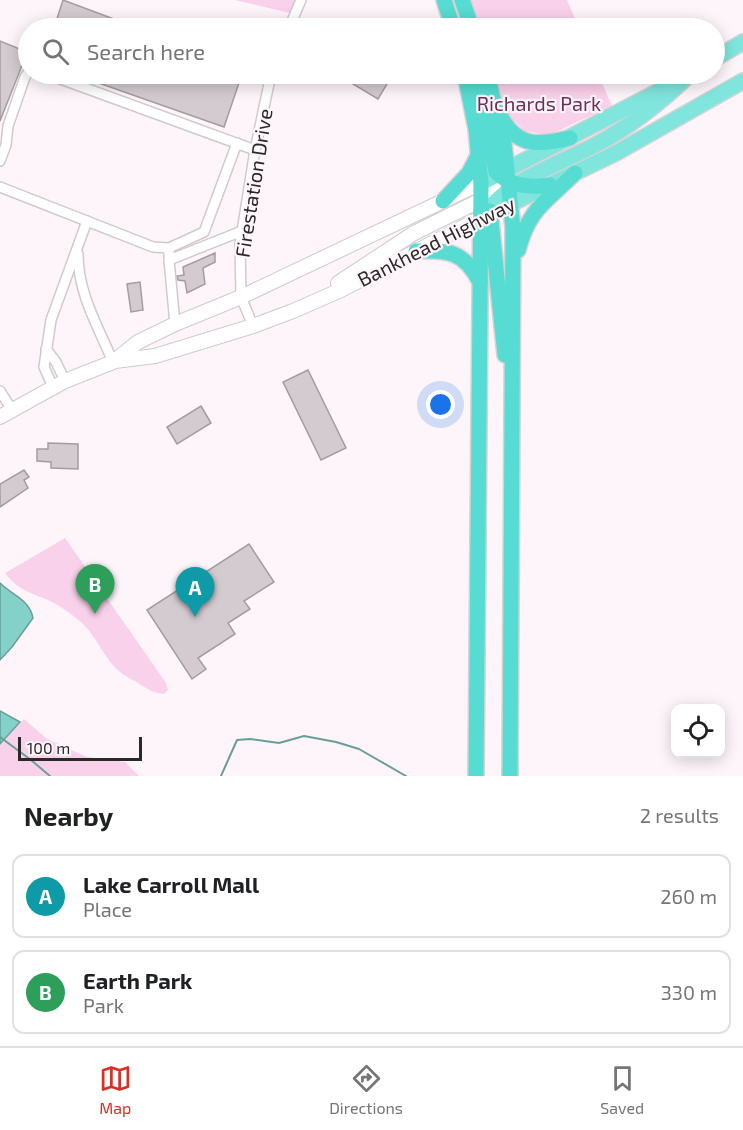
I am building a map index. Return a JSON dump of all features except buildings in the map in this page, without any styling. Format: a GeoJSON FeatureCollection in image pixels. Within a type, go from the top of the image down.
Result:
{"type":"FeatureCollection","features":[{"type":"Feature","properties":{"kind":"highway"},"geometry":{"type":"LineString","coordinates":[[462,0],[468,18]]}},
{"type":"Feature","properties":{"kind":"highway"},"geometry":{"type":"LineString","coordinates":[[467,84],[479,153],[509,387],[512,438]]}},
{"type":"Feature","properties":{"kind":"highway"},"geometry":{"type":"LineString","coordinates":[[477,84],[494,168],[508,183]]}},
{"type":"Feature","properties":{"kind":"highway"},"geometry":{"type":"LineString","coordinates":[[490,84],[498,111],[508,183],[513,267],[510,776]]}},
{"type":"Feature","properties":{"kind":"highway"},"geometry":{"type":"LineString","coordinates":[[498,111],[507,128],[528,142],[550,143],[570,138]]}},
{"type":"Feature","properties":{"kind":"highway"},"geometry":{"type":"LineString","coordinates":[[443,201],[469,173],[479,153]]}},
{"type":"Feature","properties":{"kind":"highway"},"geometry":{"type":"LineString","coordinates":[[513,267],[530,217],[575,173]]}},
{"type":"Feature","properties":{"kind":"highway"},"geometry":{"type":"LineString","coordinates":[[476,776],[480,283],[485,203]]}},
{"type":"Feature","properties":{"kind":"highway"},"geometry":{"type":"LineString","coordinates":[[416,251],[442,251],[459,257],[470,266],[480,283]]}},
{"type":"Feature","properties":{"kind":"main road"},"geometry":{"type":"LineString","coordinates":[[725,53],[743,42]]}},
{"type":"Feature","properties":{"kind":"main road"},"geometry":{"type":"LineString","coordinates":[[722,93],[743,69]]}},
{"type":"Feature","properties":{"kind":"main road","name":"Bankhead Highway"},"geometry":{"type":"LineString","coordinates":[[113,362],[138,342],[241,297],[443,201],[485,203],[508,183],[550,185],[656,132],[743,81]]}},
{"type":"Feature","properties":{"kind":"main road","name":"Bankhead Highway"},"geometry":{"type":"LineString","coordinates":[[6,414],[59,384],[113,362],[155,356],[253,326],[304,306],[416,251],[485,203],[508,183],[570,138],[671,84]]}},
{"type":"Feature","properties":{"kind":"main road"},"geometry":{"type":"LineString","coordinates":[[508,183],[615,134],[662,101],[680,84]]}},
{"type":"Feature","properties":{"kind":"main road"},"geometry":{"type":"LineString","coordinates":[[304,306],[414,233],[485,203]]}},
{"type":"Feature","properties":{"kind":"street"},"geometry":{"type":"LineString","coordinates":[[293,18],[301,0]]}},
{"type":"Feature","properties":{"kind":"street"},"geometry":{"type":"LineString","coordinates":[[0,161],[6,145],[8,126],[22,84]]}},
{"type":"Feature","properties":{"kind":"street"},"geometry":{"type":"LineString","coordinates":[[75,84],[255,150]]}},
{"type":"Feature","properties":{"kind":"street","name":"Firestation Drive"},"geometry":{"type":"LineString","coordinates":[[253,326],[241,297],[240,244],[255,150],[269,84]]}},
{"type":"Feature","properties":{"kind":"street"},"geometry":{"type":"LineString","coordinates":[[0,187],[153,247],[169,248],[204,232],[237,143]]}},
{"type":"Feature","properties":{"kind":"street"},"geometry":{"type":"LineString","coordinates":[[59,384],[44,367],[52,314],[87,221]]}},
{"type":"Feature","properties":{"kind":"street"},"geometry":{"type":"LineString","coordinates":[[169,260],[242,231]]}},
{"type":"Feature","properties":{"kind":"street"},"geometry":{"type":"LineString","coordinates":[[78,246],[78,273],[83,293],[113,362]]}},
{"type":"Feature","properties":{"kind":"street"},"geometry":{"type":"LineString","coordinates":[[169,248],[175,324]]}},
{"type":"Feature","properties":{"kind":"street"},"geometry":{"type":"LineString","coordinates":[[0,391],[6,414]]}},
{"type":"Feature","properties":{"kind":"green space"},"geometry":{"type":"Polygon","coordinates":[[[235,0],[301,0],[294,14],[235,0]]]}},
{"type":"Feature","properties":{"kind":"green space"},"geometry":{"type":"Polygon","coordinates":[[[468,0],[567,0],[575,18],[474,18],[468,0]]]}},
{"type":"Feature","properties":{"kind":"green space","name":"Richards Park"},"geometry":{"type":"Polygon","coordinates":[[[497,84],[602,84],[612,106],[549,135],[525,131],[508,115],[497,84]]]}},
{"type":"Feature","properties":{"kind":"green space"},"geometry":{"type":"Polygon","coordinates":[[[65,538],[166,683],[168,690],[164,694],[148,689],[121,673],[82,623],[58,605],[22,588],[5,573],[65,538]]]}},
{"type":"Feature","properties":{"kind":"green space"},"geometry":{"type":"Polygon","coordinates":[[[24,719],[47,739],[87,757],[125,762],[139,776],[0,776],[0,744],[24,719]]]}},
{"type":"Feature","properties":{"kind":"shaded area"},"geometry":{"type":"Polygon","coordinates":[[[0,583],[24,602],[33,618],[0,660],[0,583]]]}},
{"type":"Feature","properties":{"kind":"shaded area"},"geometry":{"type":"Polygon","coordinates":[[[0,711],[20,722],[0,744],[0,711]]]}},
{"type":"Feature","properties":{"kind":"waterway"},"geometry":{"type":"LineString","coordinates":[[221,776],[237,740],[250,739],[279,743],[304,736],[359,749],[406,776]]}},
{"type":"Feature","properties":{"kind":"waterway"},"geometry":{"type":"LineString","coordinates":[[0,737],[50,776]]}},
{"type":"Feature","properties":{"kind":"place","name":"Earth Park"},"geometry":{"type":"Point","coordinates":[95,614]}},
{"type":"Feature","properties":{"kind":"place","name":"Lake Carroll Mall"},"geometry":{"type":"Point","coordinates":[195,617]}}]}
